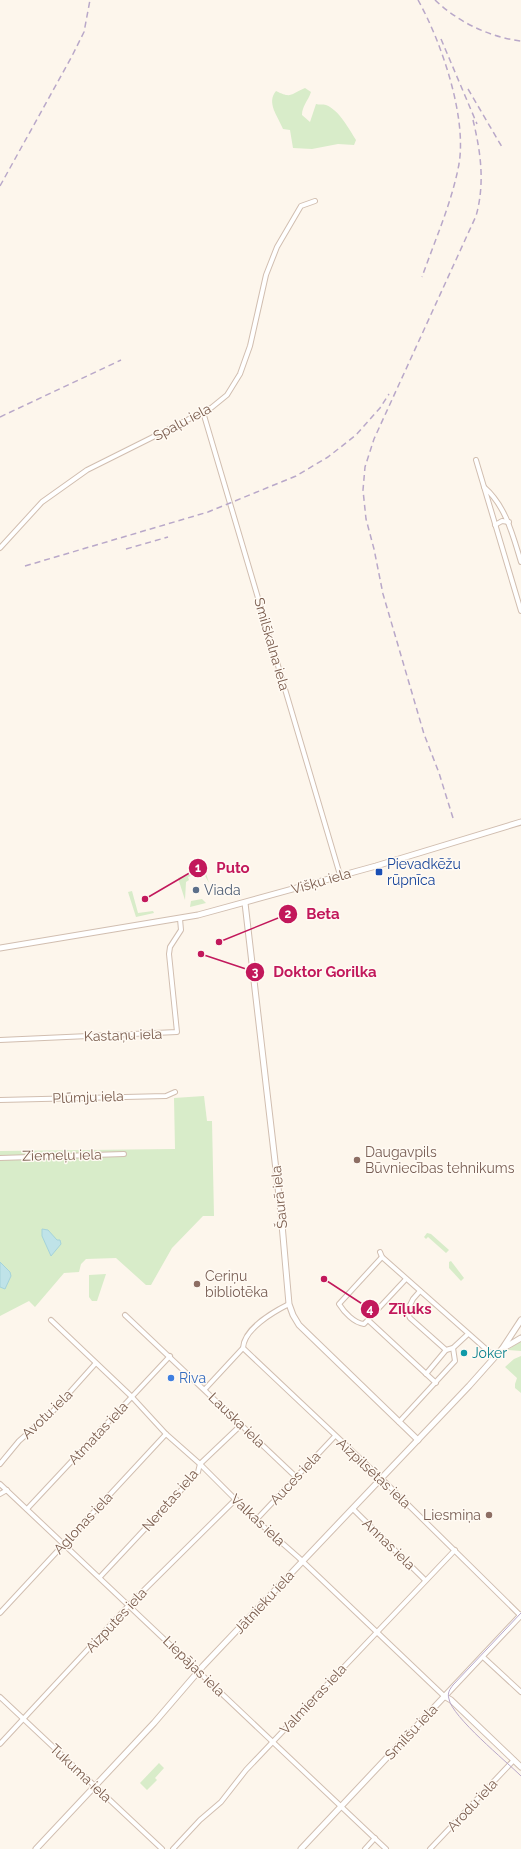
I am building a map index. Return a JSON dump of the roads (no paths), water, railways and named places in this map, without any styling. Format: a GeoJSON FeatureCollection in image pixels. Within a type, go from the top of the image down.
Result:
{"type":"FeatureCollection","features":[{"type":"Feature","properties":{"kind":"street","name":"Spaļu iela"},"geometry":{"type":"LineString","coordinates":[[0,548],[42,502],[87,470],[211,408],[227,395],[235,385],[248,354],[266,275],[278,247],[301,206],[315,201]]}},
{"type":"Feature","properties":{"kind":"street","name":"Smilškalna iela"},"geometry":{"type":"LineString","coordinates":[[203,412],[340,876]]}},
{"type":"Feature","properties":{"kind":"street"},"geometry":{"type":"LineString","coordinates":[[476,460],[521,611]]}},
{"type":"Feature","properties":{"kind":"street"},"geometry":{"type":"LineString","coordinates":[[484,487],[491,493],[509,522],[521,562]]}},
{"type":"Feature","properties":{"kind":"street"},"geometry":{"type":"LineString","coordinates":[[495,526],[502,521],[509,522]]}},
{"type":"Feature","properties":{"kind":"street","name":"Višķu iela"},"geometry":{"type":"LineString","coordinates":[[0,948],[180,919],[246,903],[521,822]]}},
{"type":"Feature","properties":{"kind":"street","name":"Šaurā iela"},"geometry":{"type":"LineString","coordinates":[[246,903],[281,1213],[289,1304],[299,1325],[418,1440]]}},
{"type":"Feature","properties":{"kind":"street","name":"Kastaņu iela"},"geometry":{"type":"LineString","coordinates":[[0,1040],[177,1032],[169,954],[170,947],[181,930],[180,919]]}},
{"type":"Feature","properties":{"kind":"street","name":"Plūmju iela"},"geometry":{"type":"LineString","coordinates":[[0,1100],[166,1096],[174,1092]]}},
{"type":"Feature","properties":{"kind":"street","name":"Ziemeļu iela"},"geometry":{"type":"LineString","coordinates":[[0,1158],[124,1154]]}},
{"type":"Feature","properties":{"kind":"street"},"geometry":{"type":"LineString","coordinates":[[406,1279],[364,1324],[358,1323],[342,1309],[339,1304],[381,1254],[406,1279],[495,1357]]}},
{"type":"Feature","properties":{"kind":"street"},"geometry":{"type":"LineString","coordinates":[[420,1291],[413,1299],[407,1310],[410,1318],[446,1350]]}},
{"type":"Feature","properties":{"kind":"street"},"geometry":{"type":"LineString","coordinates":[[205,1389],[243,1348],[243,1340],[262,1320],[289,1304]]}},
{"type":"Feature","properties":{"kind":"street","name":"Lauska iela"},"geometry":{"type":"LineString","coordinates":[[125,1314],[296,1477]]}},
{"type":"Feature","properties":{"kind":"street","name":"Valkas iela"},"geometry":{"type":"LineString","coordinates":[[51,1320],[95,1364],[132,1397],[166,1434],[200,1464],[256,1520],[302,1561],[521,1767]]}},
{"type":"Feature","properties":{"kind":"street"},"geometry":{"type":"LineString","coordinates":[[368,1320],[436,1383]]}},
{"type":"Feature","properties":{"kind":"street","name":"Jātnieku iela"},"geometry":{"type":"LineString","coordinates":[[36,1849],[199,1671],[495,1357],[521,1320]]}},
{"type":"Feature","properties":{"kind":"street"},"geometry":{"type":"LineString","coordinates":[[426,1374],[446,1350],[453,1348],[468,1334]]}},
{"type":"Feature","properties":{"kind":"street","name":"Jātnieku iela"},"geometry":{"type":"LineString","coordinates":[[502,1349],[521,1338]]}},
{"type":"Feature","properties":{"kind":"street","name":"Aizpilsētas iela"},"geometry":{"type":"LineString","coordinates":[[243,1348],[521,1615]]}},
{"type":"Feature","properties":{"kind":"street"},"geometry":{"type":"LineString","coordinates":[[399,1422],[456,1361],[453,1348]]}},
{"type":"Feature","properties":{"kind":"street","name":"Atmatas iela"},"geometry":{"type":"LineString","coordinates":[[27,1509],[170,1356]]}},
{"type":"Feature","properties":{"kind":"street","name":"Avotu iela"},"geometry":{"type":"LineString","coordinates":[[0,1464],[19,1440],[53,1411],[95,1364]]}},
{"type":"Feature","properties":{"kind":"street","name":"Neretas iela"},"geometry":{"type":"LineString","coordinates":[[100,1577],[198,1472],[200,1464],[241,1425]]}},
{"type":"Feature","properties":{"kind":"street","name":"Aglonas iela"},"geometry":{"type":"LineString","coordinates":[[0,1613],[63,1543],[166,1434]]}},
{"type":"Feature","properties":{"kind":"street","name":"Auces iela"},"geometry":{"type":"LineString","coordinates":[[256,1520],[335,1436]]}},
{"type":"Feature","properties":{"kind":"street","name":"Liepājas iela"},"geometry":{"type":"LineString","coordinates":[[0,1484],[386,1849]]}},
{"type":"Feature","properties":{"kind":"street"},"geometry":{"type":"LineString","coordinates":[[0,1494],[7,1490]]}},
{"type":"Feature","properties":{"kind":"street","name":"Aizputes iela"},"geometry":{"type":"LineString","coordinates":[[0,1744],[129,1605],[236,1499]]}},
{"type":"Feature","properties":{"kind":"street","name":"Annas iela"},"geometry":{"type":"LineString","coordinates":[[353,1509],[426,1580]]}},
{"type":"Feature","properties":{"kind":"street","name":"Valmieras iela"},"geometry":{"type":"LineString","coordinates":[[173,1849],[200,1820],[221,1802],[233,1785],[454,1550]]}},
{"type":"Feature","properties":{"kind":"street","name":"Smilšu iela"},"geometry":{"type":"LineString","coordinates":[[301,1849],[521,1615]]}},
{"type":"Feature","properties":{"kind":"street"},"geometry":{"type":"LineString","coordinates":[[482,1656],[521,1692]]}},
{"type":"Feature","properties":{"kind":"street","name":"Tukuma iela"},"geometry":{"type":"LineString","coordinates":[[0,1697],[162,1849]]}},
{"type":"Feature","properties":{"kind":"street","name":"Arodu iela"},"geometry":{"type":"LineString","coordinates":[[430,1849],[514,1760]]}},
{"type":"Feature","properties":{"kind":"street"},"geometry":{"type":"LineString","coordinates":[[365,1849],[375,1838]]}},
{"type":"Feature","properties":{"kind":"water"},"geometry":{"type":"Polygon","coordinates":[[[42,1229],[48,1230],[57,1240],[60,1240],[61,1244],[51,1256],[42,1236],[42,1229]]]}},
{"type":"Feature","properties":{"kind":"water"},"geometry":{"type":"Polygon","coordinates":[[[0,1262],[10,1272],[11,1276],[5,1289],[0,1287],[0,1262]]]}},
{"type":"Feature","properties":{"kind":"tram line"},"geometry":{"type":"LineString","coordinates":[[521,1613],[453,1685],[448,1695],[452,1707],[459,1717],[480,1739],[521,1776]]}},
{"type":"Feature","properties":{"kind":"railway"},"geometry":{"type":"LineString","coordinates":[[0,186],[84,32],[90,0]]}},
{"type":"Feature","properties":{"kind":"railway"},"geometry":{"type":"LineString","coordinates":[[418,0],[435,36],[450,79],[456,102],[460,145],[459,164],[452,192],[422,277]]}},
{"type":"Feature","properties":{"kind":"railway"},"geometry":{"type":"LineString","coordinates":[[435,0],[464,22],[497,36],[521,41]]}},
{"type":"Feature","properties":{"kind":"railway"},"geometry":{"type":"LineString","coordinates":[[441,39],[477,124]]}},
{"type":"Feature","properties":{"kind":"railway"},"geometry":{"type":"LineString","coordinates":[[468,89],[502,147]]}},
{"type":"Feature","properties":{"kind":"railway"},"geometry":{"type":"LineString","coordinates":[[453,818],[439,773],[424,734],[383,594],[366,519],[363,490],[365,467],[374,439],[476,216],[479,204],[481,168],[473,120]]}},
{"type":"Feature","properties":{"kind":"railway"},"geometry":{"type":"LineString","coordinates":[[0,417],[121,360]]}},
{"type":"Feature","properties":{"kind":"railway"},"geometry":{"type":"LineString","coordinates":[[25,566],[208,512],[296,476],[328,457],[356,435],[380,408],[389,394]]}},
{"type":"Feature","properties":{"kind":"railway"},"geometry":{"type":"LineString","coordinates":[[126,549],[168,537]]}},
{"type":"Feature","properties":{"kind":"place","name":"Pievadkēžu rūpnīca"},"geometry":{"type":"Point","coordinates":[379,872]}},
{"type":"Feature","properties":{"kind":"place","name":"Viada"},"geometry":{"type":"Point","coordinates":[196,890]}},
{"type":"Feature","properties":{"kind":"place","name":"Puto"},"geometry":{"type":"Point","coordinates":[145,899]}},
{"type":"Feature","properties":{"kind":"place","name":"Beta"},"geometry":{"type":"Point","coordinates":[219,942]}},
{"type":"Feature","properties":{"kind":"place","name":"Doktor Gorilka"},"geometry":{"type":"Point","coordinates":[201,954]}},
{"type":"Feature","properties":{"kind":"place","name":"Daugavpils Būvniecības tehnikums"},"geometry":{"type":"Point","coordinates":[357,1160]}},
{"type":"Feature","properties":{"kind":"place","name":"Zīļuks"},"geometry":{"type":"Point","coordinates":[324,1279]}},
{"type":"Feature","properties":{"kind":"place","name":"Ceriņu bibliotēka"},"geometry":{"type":"Point","coordinates":[197,1284]}},
{"type":"Feature","properties":{"kind":"place","name":"Joker"},"geometry":{"type":"Point","coordinates":[464,1353]}},
{"type":"Feature","properties":{"kind":"place","name":"Riva"},"geometry":{"type":"Point","coordinates":[171,1378]}},
{"type":"Feature","properties":{"kind":"place","name":"Liesmiņa"},"geometry":{"type":"Point","coordinates":[489,1515]}}]}
